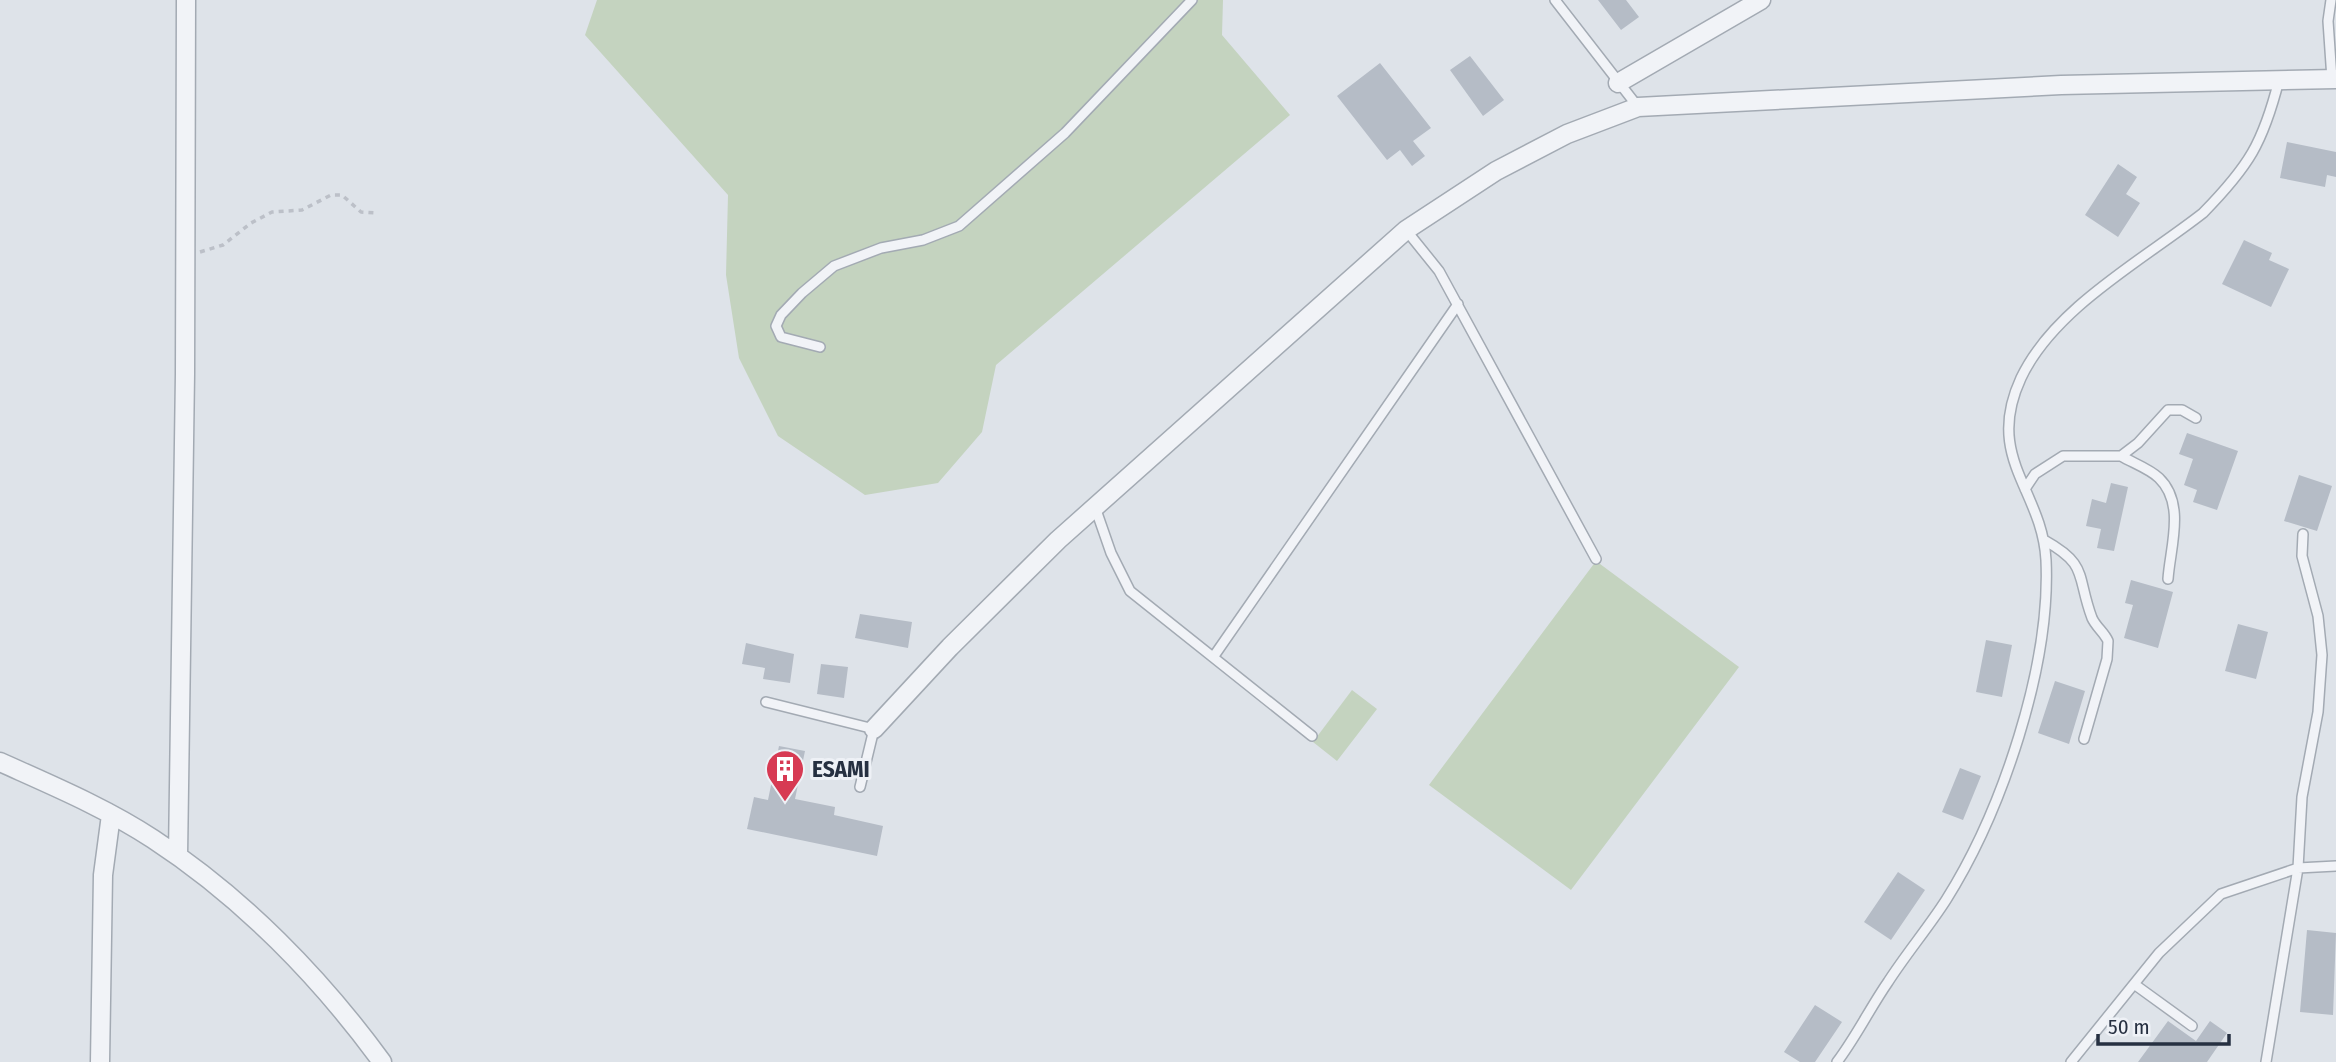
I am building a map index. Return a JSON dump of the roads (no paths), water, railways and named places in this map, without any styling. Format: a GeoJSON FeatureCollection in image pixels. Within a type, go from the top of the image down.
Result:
{"type":"FeatureCollection","features":[{"type":"Feature","properties":{"kind":"street"},"geometry":{"type":"LineString","coordinates":[[178,856],[186,0]]}},
{"type":"Feature","properties":{"kind":"street"},"geometry":{"type":"LineString","coordinates":[[1618,83],[1761,0]]}},
{"type":"Feature","properties":{"kind":"street"},"geometry":{"type":"LineString","coordinates":[[874,729],[992,603],[1095,506],[1405,230],[1496,171],[1567,134],[1638,107],[2061,85],[2334,79]]}},
{"type":"Feature","properties":{"kind":"street"},"geometry":{"type":"LineString","coordinates":[[0,762],[111,815],[178,856],[264,928],[316,980],[382,1062]]}},
{"type":"Feature","properties":{"kind":"street"},"geometry":{"type":"LineString","coordinates":[[100,1062],[103,875],[111,815]]}},
{"type":"Feature","properties":{"kind":"lane"},"geometry":{"type":"LineString","coordinates":[[820,347],[781,337],[776,326],[781,315],[818,276],[855,257],[923,240],[959,226],[1065,133],[1192,0]]}},
{"type":"Feature","properties":{"kind":"lane"},"geometry":{"type":"LineString","coordinates":[[1555,0],[1638,107]]}},
{"type":"Feature","properties":{"kind":"lane"},"geometry":{"type":"LineString","coordinates":[[2331,0],[2328,21],[2334,79]]}},
{"type":"Feature","properties":{"kind":"lane"},"geometry":{"type":"LineString","coordinates":[[1837,1062],[1887,983],[1947,899],[1987,820],[2017,741],[2031,692],[2044,609],[2044,540],[2010,452],[2007,434],[2012,402],[2033,358],[2056,328],[2203,213],[2224,191],[2264,134],[2279,80]]}},
{"type":"Feature","properties":{"kind":"lane"},"geometry":{"type":"LineString","coordinates":[[1405,230],[1439,271],[1596,559]]}},
{"type":"Feature","properties":{"kind":"lane"},"geometry":{"type":"LineString","coordinates":[[1213,656],[1458,304]]}},
{"type":"Feature","properties":{"kind":"lane"},"geometry":{"type":"LineString","coordinates":[[2121,456],[2138,443],[2168,410],[2182,410],[2196,418]]}},
{"type":"Feature","properties":{"kind":"lane"},"geometry":{"type":"LineString","coordinates":[[2025,489],[2035,474],[2063,456],[2121,456],[2158,476],[2170,494],[2174,528],[2168,579]]}},
{"type":"Feature","properties":{"kind":"lane"},"geometry":{"type":"LineString","coordinates":[[1095,506],[1111,553],[1130,591],[1312,736]]}},
{"type":"Feature","properties":{"kind":"lane"},"geometry":{"type":"LineString","coordinates":[[2266,1062],[2298,868],[2302,797],[2318,712],[2322,655],[2318,616],[2302,556],[2303,534]]}},
{"type":"Feature","properties":{"kind":"lane"},"geometry":{"type":"LineString","coordinates":[[2044,540],[2067,553],[2075,563],[2093,621],[2108,641],[2107,659],[2084,739]]}},
{"type":"Feature","properties":{"kind":"lane"},"geometry":{"type":"LineString","coordinates":[[766,702],[874,729],[860,787]]}},
{"type":"Feature","properties":{"kind":"lane"},"geometry":{"type":"LineString","coordinates":[[2071,1062],[2159,953],[2221,894],[2298,868],[2336,866]]}},
{"type":"Feature","properties":{"kind":"lane"},"geometry":{"type":"LineString","coordinates":[[2134,984],[2192,1026]]}},
{"type":"Feature","properties":{"kind":"place","name":"ESAMI"},"geometry":{"type":"Point","coordinates":[785,803]}}]}
